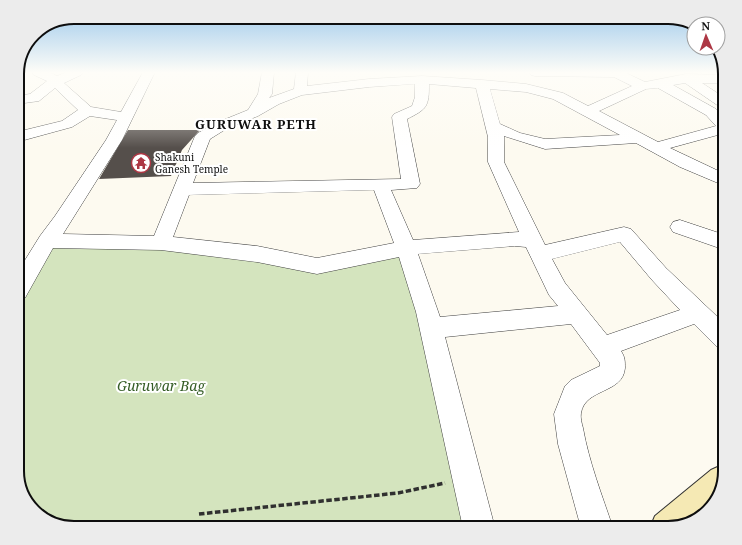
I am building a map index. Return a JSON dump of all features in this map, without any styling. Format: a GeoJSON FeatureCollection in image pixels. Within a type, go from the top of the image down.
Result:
{"type":"FeatureCollection","features":[{"type":"Feature","properties":{"kind":"main road"},"geometry":{"type":"LineString","coordinates":[[675,521],[715,487]]}},
{"type":"Feature","properties":{"kind":"street"},"geometry":{"type":"LineString","coordinates":[[24,99],[35,97]]}},
{"type":"Feature","properties":{"kind":"street"},"geometry":{"type":"LineString","coordinates":[[73,97],[87,112]]}},
{"type":"Feature","properties":{"kind":"street"},"geometry":{"type":"LineString","coordinates":[[24,277],[94,170],[135,97]]}},
{"type":"Feature","properties":{"kind":"street"},"geometry":{"type":"LineString","coordinates":[[253,113],[263,97]]}},
{"type":"Feature","properties":{"kind":"street"},"geometry":{"type":"LineString","coordinates":[[161,243],[203,136],[221,126],[253,113],[283,97]]}},
{"type":"Feature","properties":{"kind":"street"},"geometry":{"type":"LineString","coordinates":[[182,189],[381,186],[411,184],[399,117],[418,108],[422,97]]}},
{"type":"Feature","properties":{"kind":"street"},"geometry":{"type":"LineString","coordinates":[[486,97],[496,137],[496,162],[536,248],[557,289],[613,360],[612,373],[580,389],[574,395],[567,414],[572,444],[595,521]]}},
{"type":"Feature","properties":{"kind":"street"},"geometry":{"type":"LineString","coordinates":[[561,97],[718,178]]}},
{"type":"Feature","properties":{"kind":"street"},"geometry":{"type":"LineString","coordinates":[[588,111],[618,97]]}},
{"type":"Feature","properties":{"kind":"street"},"geometry":{"type":"LineString","coordinates":[[685,97],[711,112],[718,120]]}},
{"type":"Feature","properties":{"kind":"street"},"geometry":{"type":"LineString","coordinates":[[24,135],[67,124],[87,112],[125,117]]}},
{"type":"Feature","properties":{"kind":"street"},"geometry":{"type":"LineString","coordinates":[[493,126],[515,136],[545,144],[640,138]]}},
{"type":"Feature","properties":{"kind":"street"},"geometry":{"type":"LineString","coordinates":[[658,148],[718,129]]}},
{"type":"Feature","properties":{"kind":"street"},"geometry":{"type":"LineString","coordinates":[[381,186],[406,248],[432,328],[437,355],[477,521]]}},
{"type":"Feature","properties":{"kind":"street"},"geometry":{"type":"LineString","coordinates":[[680,227],[718,241]]}},
{"type":"Feature","properties":{"kind":"street"},"geometry":{"type":"LineString","coordinates":[[47,241],[161,243],[257,254],[318,266],[406,248],[515,238],[536,248],[624,234],[659,274],[718,333]]}},
{"type":"Feature","properties":{"kind":"street"},"geometry":{"type":"LineString","coordinates":[[603,347],[698,313]]}},
{"type":"Feature","properties":{"kind":"street"},"geometry":{"type":"LineString","coordinates":[[432,328],[576,314]]}},
{"type":"Feature","properties":{"kind":"path"},"geometry":{"type":"LineString","coordinates":[[199,514],[398,493],[467,479]]}},
{"type":"Feature","properties":{"kind":"green space","name":"Guruwar Bag"},"geometry":{"type":"Polygon","coordinates":[[[49,242],[161,243],[317,266],[401,249],[424,328],[467,521],[67,521],[43,511],[31,496],[24,475],[24,285],[49,242]]]}},
{"type":"Feature","properties":{"kind":"building","name":"Shakuni Ganesh Temple"},"geometry":{"type":"Polygon","coordinates":[[[128,130],[200,130],[182,150],[171,176],[99,179],[128,130]]]}},
{"type":"Feature","properties":{"kind":"place","name":"Shakuni Ganesh Temple"},"geometry":{"type":"Point","coordinates":[141,163]}},
{"type":"Feature","properties":{"kind":"district","name":"GURUWAR PETH"},"geometry":{"type":"Point","coordinates":[256,124]}}]}
